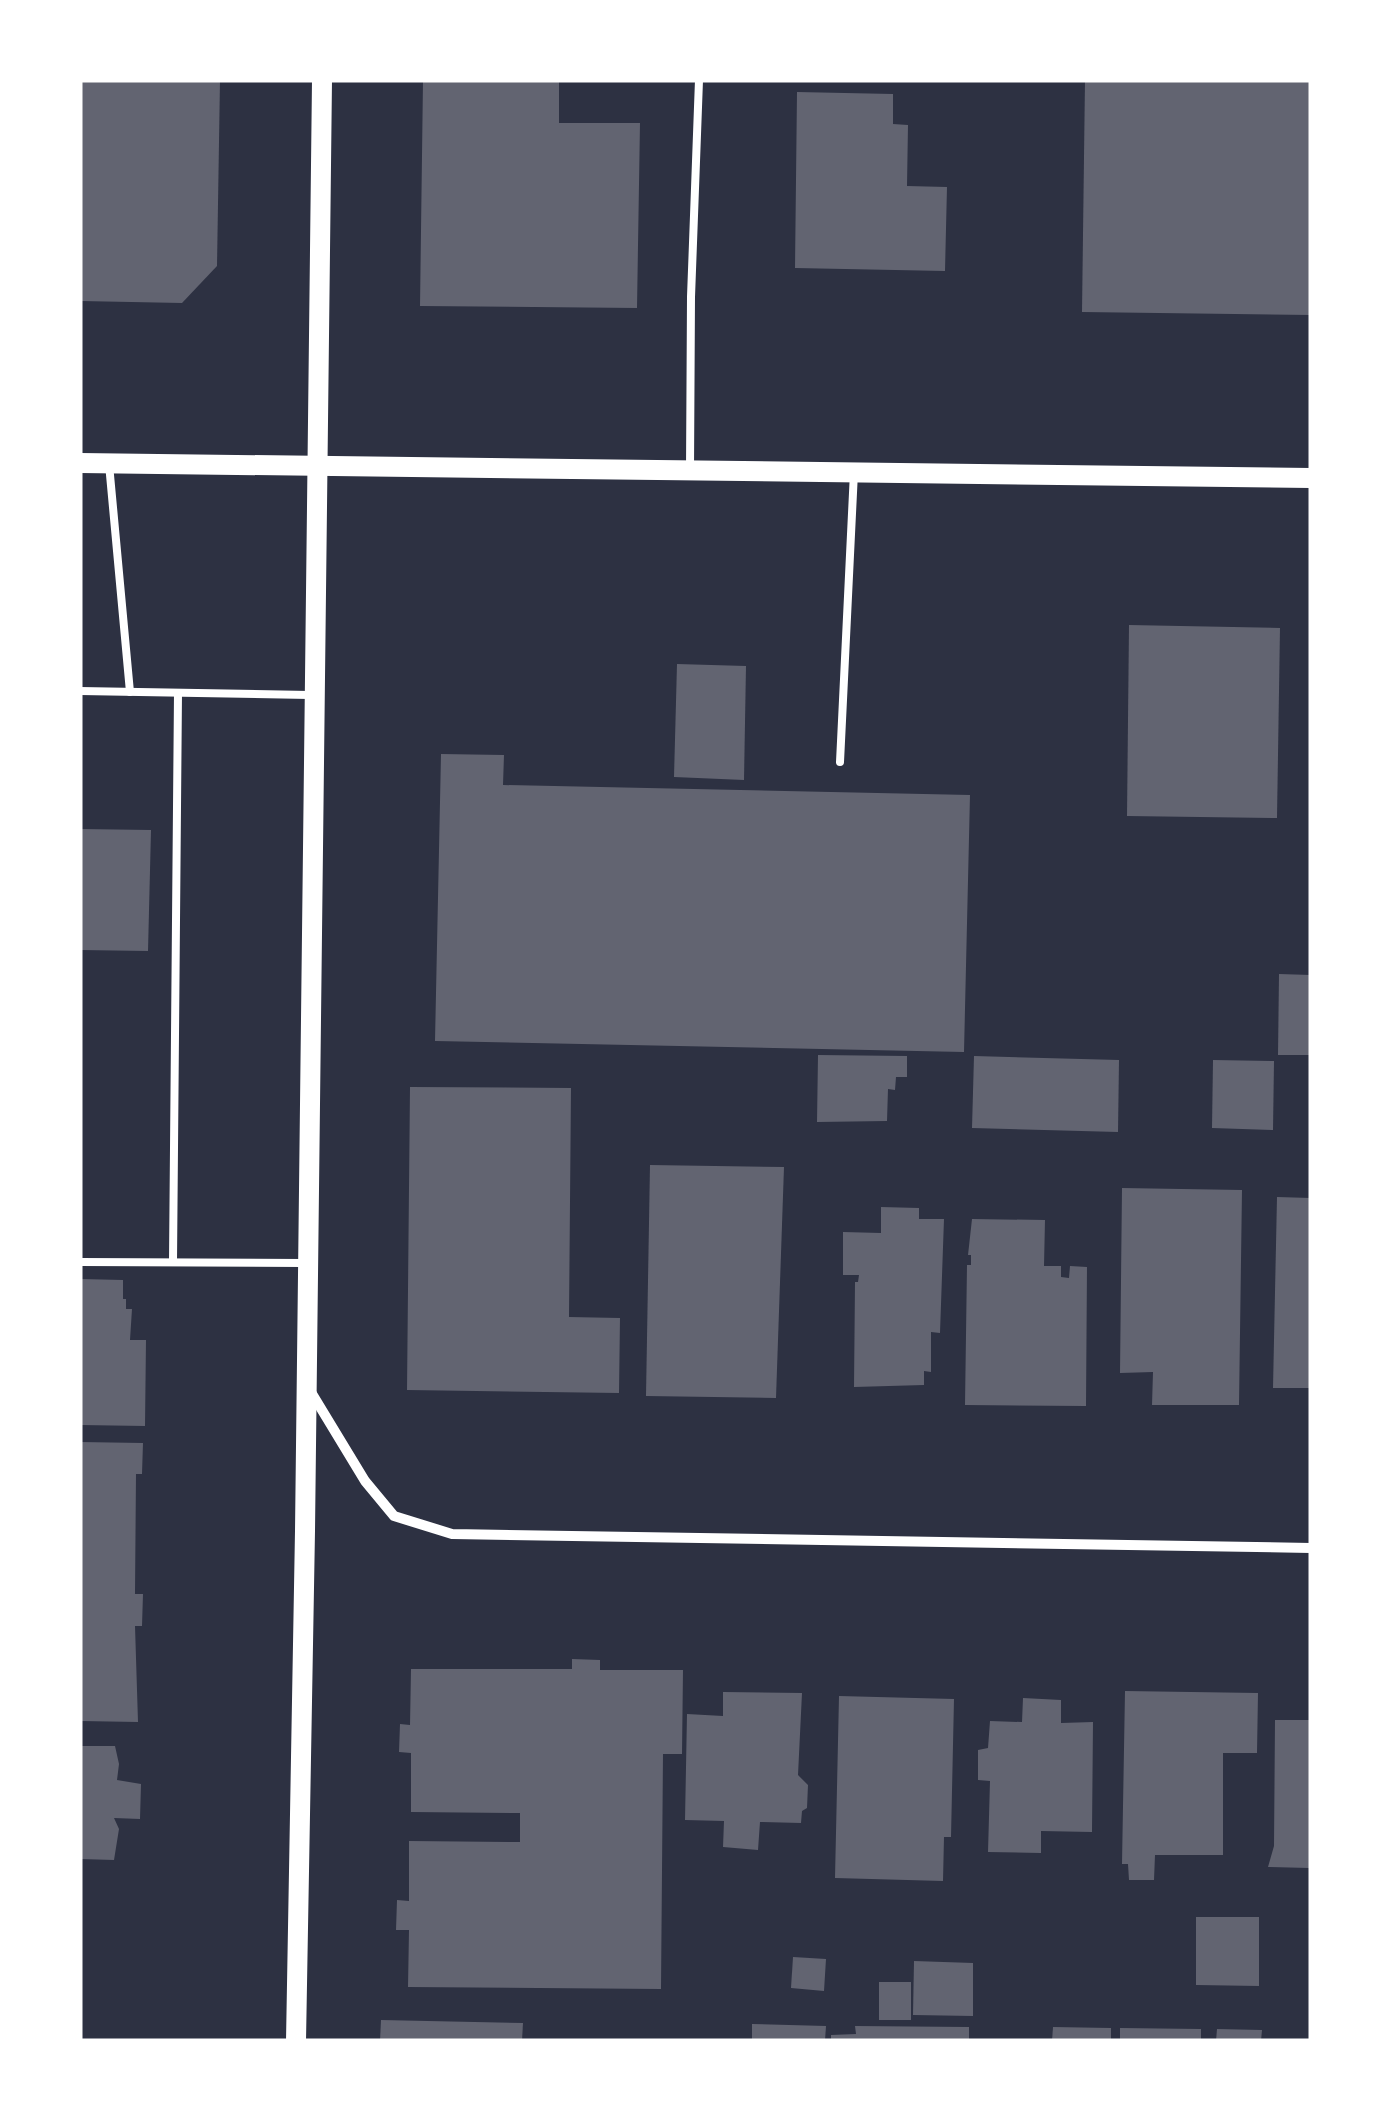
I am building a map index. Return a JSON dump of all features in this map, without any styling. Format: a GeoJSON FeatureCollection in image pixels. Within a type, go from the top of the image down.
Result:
{"type":"FeatureCollection","features":[{"type":"Feature","properties":{"kind":"main road"},"geometry":{"type":"LineString","coordinates":[[296,2041],[322,80]]}},
{"type":"Feature","properties":{"kind":"main road"},"geometry":{"type":"LineString","coordinates":[[80,463],[1311,478]]}},
{"type":"Feature","properties":{"kind":"street"},"geometry":{"type":"LineString","coordinates":[[307,1384],[365,1480],[394,1516],[452,1534],[1311,1548]]}},
{"type":"Feature","properties":{"kind":"lane"},"geometry":{"type":"LineString","coordinates":[[690,470],[699,80]]}},
{"type":"Feature","properties":{"kind":"lane"},"geometry":{"type":"LineString","coordinates":[[109,464],[130,692]]}},
{"type":"Feature","properties":{"kind":"lane"},"geometry":{"type":"LineString","coordinates":[[840,762],[854,471]]}},
{"type":"Feature","properties":{"kind":"lane"},"geometry":{"type":"LineString","coordinates":[[80,691],[314,695]]}},
{"type":"Feature","properties":{"kind":"lane"},"geometry":{"type":"LineString","coordinates":[[173,1262],[178,692]]}},
{"type":"Feature","properties":{"kind":"lane"},"geometry":{"type":"LineString","coordinates":[[80,1262],[308,1263]]}},
{"type":"Feature","properties":{"kind":"building"},"geometry":{"type":"Polygon","coordinates":[[[80,80],[220,80],[217,266],[182,303],[80,301],[80,80]]]}},
{"type":"Feature","properties":{"kind":"building"},"geometry":{"type":"Polygon","coordinates":[[[423,80],[559,80],[559,123],[640,123],[637,308],[420,306],[423,80]]]}},
{"type":"Feature","properties":{"kind":"building"},"geometry":{"type":"Polygon","coordinates":[[[1085,80],[1311,80],[1311,315],[1082,312],[1085,80]]]}},
{"type":"Feature","properties":{"kind":"building"},"geometry":{"type":"Polygon","coordinates":[[[797,92],[893,94],[893,124],[908,125],[907,186],[947,187],[945,271],[795,268],[797,92]]]}},
{"type":"Feature","properties":{"kind":"building"},"geometry":{"type":"Polygon","coordinates":[[[1129,625],[1280,628],[1277,818],[1127,816],[1129,625]]]}},
{"type":"Feature","properties":{"kind":"building"},"geometry":{"type":"Polygon","coordinates":[[[677,664],[746,666],[744,780],[674,777],[677,664]]]}},
{"type":"Feature","properties":{"kind":"building"},"geometry":{"type":"Polygon","coordinates":[[[441,754],[504,755],[503,785],[970,795],[964,1052],[435,1041],[441,754]]]}},
{"type":"Feature","properties":{"kind":"building"},"geometry":{"type":"Polygon","coordinates":[[[80,829],[151,830],[148,951],[80,950],[80,829]]]}},
{"type":"Feature","properties":{"kind":"building"},"geometry":{"type":"Polygon","coordinates":[[[1279,974],[1311,975],[1311,1055],[1278,1055],[1279,974]]]}},
{"type":"Feature","properties":{"kind":"building"},"geometry":{"type":"Polygon","coordinates":[[[818,1055],[907,1056],[907,1077],[896,1077],[895,1090],[888,1089],[887,1121],[817,1122],[818,1055]]]}},
{"type":"Feature","properties":{"kind":"building"},"geometry":{"type":"Polygon","coordinates":[[[974,1056],[1119,1060],[1118,1132],[972,1128],[974,1056]]]}},
{"type":"Feature","properties":{"kind":"building"},"geometry":{"type":"Polygon","coordinates":[[[1213,1060],[1274,1061],[1273,1130],[1212,1128],[1213,1060]]]}},
{"type":"Feature","properties":{"kind":"building"},"geometry":{"type":"Polygon","coordinates":[[[410,1087],[571,1088],[569,1317],[620,1318],[619,1393],[407,1390],[410,1087]]]}},
{"type":"Feature","properties":{"kind":"building"},"geometry":{"type":"Polygon","coordinates":[[[650,1165],[784,1167],[776,1398],[646,1396],[650,1165]]]}},
{"type":"Feature","properties":{"kind":"building"},"geometry":{"type":"Polygon","coordinates":[[[1122,1188],[1242,1190],[1239,1405],[1152,1405],[1153,1372],[1120,1373],[1122,1188]]]}},
{"type":"Feature","properties":{"kind":"building"},"geometry":{"type":"Polygon","coordinates":[[[1277,1197],[1311,1198],[1311,1388],[1273,1388],[1277,1197]]]}},
{"type":"Feature","properties":{"kind":"building"},"geometry":{"type":"Polygon","coordinates":[[[881,1207],[919,1208],[919,1219],[944,1219],[940,1333],[931,1332],[931,1372],[924,1371],[924,1385],[854,1387],[855,1282],[859,1275],[843,1275],[843,1232],[881,1233],[881,1207]]]}},
{"type":"Feature","properties":{"kind":"building"},"geometry":{"type":"Polygon","coordinates":[[[972,1219],[1045,1220],[1044,1266],[1061,1266],[1061,1277],[1069,1278],[1070,1266],[1087,1267],[1086,1406],[965,1405],[967,1265],[971,1265],[968,1255],[972,1219]]]}},
{"type":"Feature","properties":{"kind":"building"},"geometry":{"type":"Polygon","coordinates":[[[80,1279],[123,1280],[126,1309],[132,1309],[130,1340],[146,1340],[145,1426],[80,1425],[80,1279]]]}},
{"type":"Feature","properties":{"kind":"building"},"geometry":{"type":"Polygon","coordinates":[[[80,1442],[143,1443],[142,1474],[136,1474],[135,1594],[143,1594],[142,1626],[135,1626],[138,1722],[80,1721],[80,1442]]]}},
{"type":"Feature","properties":{"kind":"building"},"geometry":{"type":"Polygon","coordinates":[[[572,1659],[600,1660],[600,1670],[683,1670],[682,1754],[663,1754],[661,1989],[408,1987],[409,1930],[396,1930],[397,1900],[409,1901],[409,1841],[520,1842],[520,1813],[411,1812],[411,1753],[399,1752],[400,1724],[410,1725],[411,1669],[572,1669],[572,1659]]]}},
{"type":"Feature","properties":{"kind":"building"},"geometry":{"type":"Polygon","coordinates":[[[1125,1691],[1258,1693],[1257,1753],[1223,1753],[1223,1855],[1155,1855],[1154,1880],[1129,1880],[1128,1864],[1122,1864],[1125,1691]]]}},
{"type":"Feature","properties":{"kind":"building"},"geometry":{"type":"Polygon","coordinates":[[[723,1692],[802,1693],[798,1775],[808,1785],[807,1808],[802,1811],[801,1823],[760,1822],[758,1850],[723,1847],[724,1821],[685,1820],[687,1714],[723,1716],[723,1692]]]}},
{"type":"Feature","properties":{"kind":"building"},"geometry":{"type":"Polygon","coordinates":[[[839,1696],[954,1699],[951,1837],[944,1837],[943,1881],[835,1878],[839,1696]]]}},
{"type":"Feature","properties":{"kind":"building"},"geometry":{"type":"Polygon","coordinates":[[[1023,1698],[1061,1700],[1061,1723],[1093,1722],[1092,1832],[1041,1831],[1041,1853],[988,1852],[990,1781],[978,1780],[978,1750],[988,1748],[990,1721],[1022,1722],[1023,1698]]]}},
{"type":"Feature","properties":{"kind":"building"},"geometry":{"type":"Polygon","coordinates":[[[1275,1720],[1311,1720],[1309,1868],[1268,1867],[1274,1846],[1275,1720]]]}},
{"type":"Feature","properties":{"kind":"building"},"geometry":{"type":"Polygon","coordinates":[[[80,1746],[115,1746],[117,1780],[141,1784],[140,1819],[114,1818],[119,1829],[114,1860],[80,1859],[80,1746]]]}},
{"type":"Feature","properties":{"kind":"building"},"geometry":{"type":"Polygon","coordinates":[[[1196,1917],[1259,1917],[1259,1986],[1196,1985],[1196,1917]]]}},
{"type":"Feature","properties":{"kind":"building"},"geometry":{"type":"Polygon","coordinates":[[[793,1957],[826,1959],[824,1991],[791,1988],[793,1957]]]}},
{"type":"Feature","properties":{"kind":"building"},"geometry":{"type":"Polygon","coordinates":[[[914,1961],[973,1963],[973,2016],[913,2015],[914,1961]]]}},
{"type":"Feature","properties":{"kind":"building"},"geometry":{"type":"Polygon","coordinates":[[[879,1982],[911,1982],[911,2020],[879,2020],[879,1982]]]}},
{"type":"Feature","properties":{"kind":"building"},"geometry":{"type":"Polygon","coordinates":[[[381,2020],[523,2023],[522,2041],[380,2041],[381,2020]]]}},
{"type":"Feature","properties":{"kind":"building"},"geometry":{"type":"Polygon","coordinates":[[[752,2024],[826,2026],[825,2041],[752,2041],[752,2024]]]}},
{"type":"Feature","properties":{"kind":"building"},"geometry":{"type":"Polygon","coordinates":[[[855,2026],[969,2027],[969,2041],[831,2041],[831,2035],[856,2034],[855,2026]]]}},
{"type":"Feature","properties":{"kind":"building"},"geometry":{"type":"Polygon","coordinates":[[[1053,2027],[1111,2028],[1111,2041],[1052,2041],[1053,2027]]]}},
{"type":"Feature","properties":{"kind":"building"},"geometry":{"type":"Polygon","coordinates":[[[1120,2028],[1201,2029],[1201,2041],[1120,2041],[1120,2028]]]}},
{"type":"Feature","properties":{"kind":"building"},"geometry":{"type":"Polygon","coordinates":[[[1217,2029],[1262,2030],[1261,2041],[1216,2041],[1217,2029]]]}}]}
